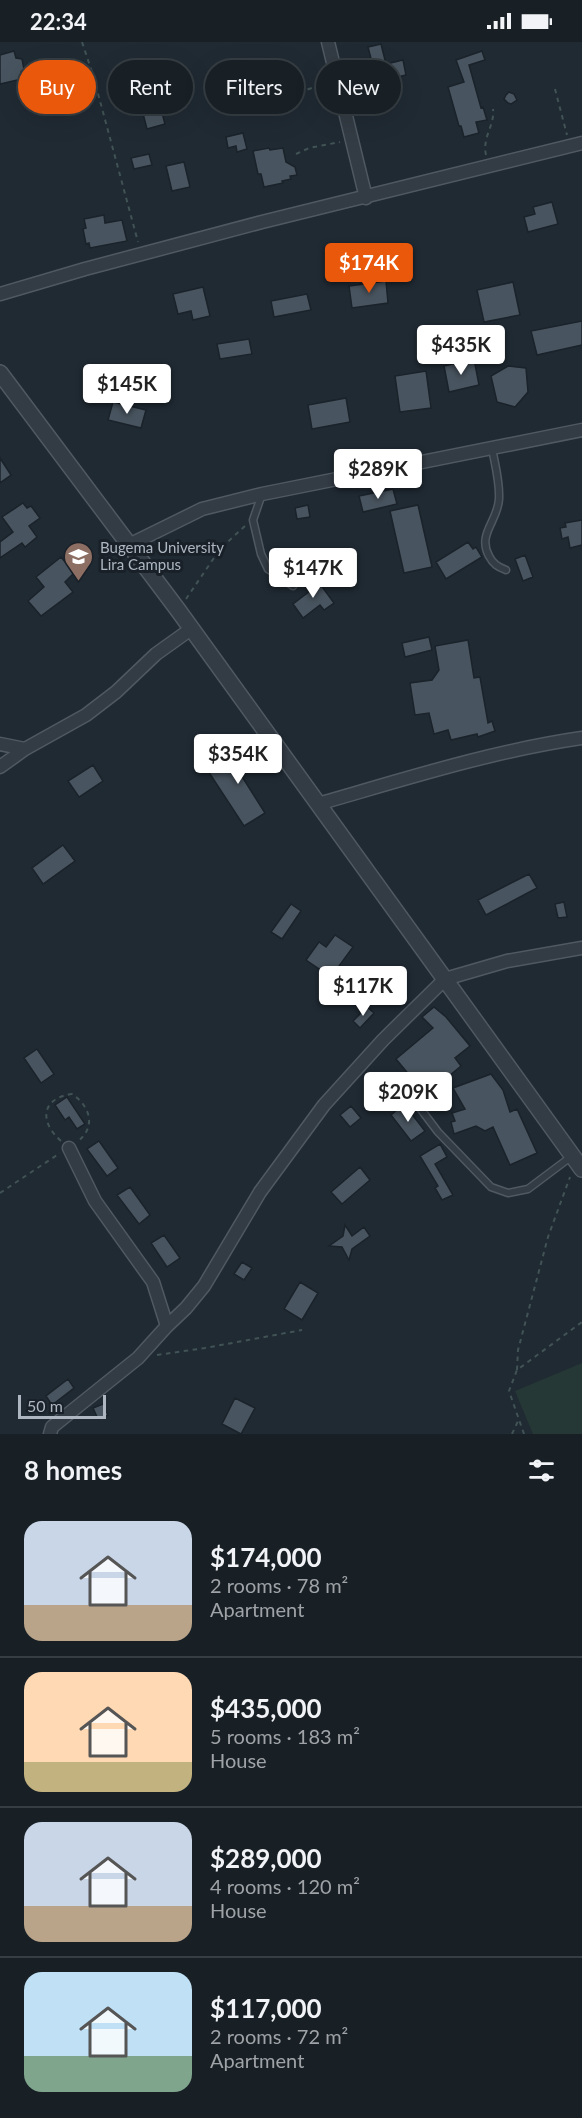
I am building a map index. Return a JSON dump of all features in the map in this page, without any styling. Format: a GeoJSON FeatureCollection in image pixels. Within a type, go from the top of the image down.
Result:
{"type":"FeatureCollection","features":[{"type":"Feature","properties":{"kind":"street"},"geometry":{"type":"LineString","coordinates":[[328,42],[332,60]]}},
{"type":"Feature","properties":{"kind":"street"},"geometry":{"type":"LineString","coordinates":[[345,114],[366,198]]}},
{"type":"Feature","properties":{"kind":"street"},"geometry":{"type":"LineString","coordinates":[[0,294],[141,254],[576,144]]}},
{"type":"Feature","properties":{"kind":"street"},"geometry":{"type":"LineString","coordinates":[[0,373],[178,610],[577,1162]]}},
{"type":"Feature","properties":{"kind":"street"},"geometry":{"type":"LineString","coordinates":[[129,546],[202,509],[262,494],[582,430]]}},
{"type":"Feature","properties":{"kind":"street"},"geometry":{"type":"LineString","coordinates":[[0,767],[25,749],[86,715],[116,692],[156,654],[191,628]]}},
{"type":"Feature","properties":{"kind":"street"},"geometry":{"type":"LineString","coordinates":[[318,804],[459,764],[582,738]]}},
{"type":"Feature","properties":{"kind":"street"},"geometry":{"type":"LineString","coordinates":[[0,744],[25,749]]}},
{"type":"Feature","properties":{"kind":"street"},"geometry":{"type":"LineString","coordinates":[[50,1434],[52,1427],[138,1358],[186,1308],[204,1286],[260,1192],[324,1105],[383,1040],[445,979],[507,961],[582,948]]}},
{"type":"Feature","properties":{"kind":"street"},"geometry":{"type":"LineString","coordinates":[[69,1148],[95,1201],[153,1282],[167,1326]]}},
{"type":"Feature","properties":{"kind":"lane"},"geometry":{"type":"LineString","coordinates":[[492,448],[499,498],[496,514],[484,537],[486,549],[494,564],[506,570]]}},
{"type":"Feature","properties":{"kind":"lane"},"geometry":{"type":"LineString","coordinates":[[262,494],[254,520],[261,554],[268,569],[293,586]]}},
{"type":"Feature","properties":{"kind":"lane"},"geometry":{"type":"LineString","coordinates":[[398,1078],[438,1132],[491,1187],[508,1192],[528,1189],[577,1162]]}},
{"type":"Feature","properties":{"kind":"path"},"geometry":{"type":"LineString","coordinates":[[82,42],[141,254]]}},
{"type":"Feature","properties":{"kind":"path"},"geometry":{"type":"LineString","coordinates":[[555,89],[576,144]]}},
{"type":"Feature","properties":{"kind":"path"},"geometry":{"type":"LineString","coordinates":[[488,166],[484,146],[494,117],[493,108]]}},
{"type":"Feature","properties":{"kind":"path"},"geometry":{"type":"LineString","coordinates":[[296,154],[309,148],[351,141]]}},
{"type":"Feature","properties":{"kind":"path"},"geometry":{"type":"LineString","coordinates":[[178,610],[220,549],[254,520]]}},
{"type":"Feature","properties":{"kind":"path"},"geometry":{"type":"LineString","coordinates":[[0,1193],[69,1148],[83,1137],[90,1127],[89,1113],[82,1101],[72,1094],[62,1095],[51,1102],[45,1121],[52,1134],[69,1148]]}},
{"type":"Feature","properties":{"kind":"path"},"geometry":{"type":"LineString","coordinates":[[524,1434],[508,1391],[517,1370],[518,1350],[548,1237],[577,1162]]}},
{"type":"Feature","properties":{"kind":"path"},"geometry":{"type":"LineString","coordinates":[[517,1370],[582,1322]]}},
{"type":"Feature","properties":{"kind":"path"},"geometry":{"type":"LineString","coordinates":[[138,1358],[302,1330]]}},
{"type":"Feature","properties":{"kind":"path"},"geometry":{"type":"LineString","coordinates":[[512,1434],[518,1421]]}},
{"type":"Feature","properties":{"kind":"green space"},"geometry":{"type":"Polygon","coordinates":[[[582,1363],[582,1434],[533,1434],[515,1391],[582,1363]]]}},
{"type":"Feature","properties":{"kind":"building"},"geometry":{"type":"Polygon","coordinates":[[[381,44],[385,60],[371,60],[368,47],[381,44]]]}},
{"type":"Feature","properties":{"kind":"building"},"geometry":{"type":"Polygon","coordinates":[[[14,51],[16,58],[22,59],[18,60],[18,80],[0,84],[0,55],[14,51]]]}},
{"type":"Feature","properties":{"kind":"building"},"geometry":{"type":"Polygon","coordinates":[[[482,51],[485,60],[469,65],[481,108],[483,107],[487,120],[476,122],[479,133],[464,137],[448,87],[464,82],[456,60],[482,51]]]}},
{"type":"Feature","properties":{"kind":"building"},"geometry":{"type":"Polygon","coordinates":[[[401,60],[403,60],[406,75],[401,76],[401,60]]]}},
{"type":"Feature","properties":{"kind":"building"},"geometry":{"type":"Polygon","coordinates":[[[509,92],[514,94],[517,100],[511,104],[504,99],[509,92]]]}},
{"type":"Feature","properties":{"kind":"building"},"geometry":{"type":"Polygon","coordinates":[[[143,114],[162,114],[165,124],[147,129],[143,114]]]}},
{"type":"Feature","properties":{"kind":"building"},"geometry":{"type":"Polygon","coordinates":[[[243,133],[247,149],[237,152],[236,146],[228,148],[226,137],[243,133]]]}},
{"type":"Feature","properties":{"kind":"building"},"geometry":{"type":"Polygon","coordinates":[[[269,148],[270,150],[283,148],[286,162],[295,167],[297,175],[290,176],[291,179],[282,181],[283,183],[264,187],[261,174],[258,174],[253,151],[269,148]]]}},
{"type":"Feature","properties":{"kind":"building"},"geometry":{"type":"Polygon","coordinates":[[[149,154],[152,165],[134,169],[131,158],[149,154]]]}},
{"type":"Feature","properties":{"kind":"building"},"geometry":{"type":"Polygon","coordinates":[[[184,162],[190,187],[172,191],[166,166],[184,162]]]}},
{"type":"Feature","properties":{"kind":"building"},"geometry":{"type":"Polygon","coordinates":[[[552,202],[558,224],[528,232],[524,217],[535,214],[533,207],[552,202]]]}},
{"type":"Feature","properties":{"kind":"building"},"geometry":{"type":"Polygon","coordinates":[[[104,215],[105,223],[122,220],[127,241],[90,248],[89,243],[86,244],[84,219],[104,215]]]}},
{"type":"Feature","properties":{"kind":"building"},"geometry":{"type":"Polygon","coordinates":[[[386,281],[388,303],[352,308],[349,286],[386,281]]]}},
{"type":"Feature","properties":{"kind":"building"},"geometry":{"type":"Polygon","coordinates":[[[513,282],[520,315],[484,322],[477,290],[513,282]]]}},
{"type":"Feature","properties":{"kind":"building"},"geometry":{"type":"Polygon","coordinates":[[[203,287],[210,316],[193,320],[191,311],[178,314],[173,294],[203,287]]]}},
{"type":"Feature","properties":{"kind":"building"},"geometry":{"type":"Polygon","coordinates":[[[307,294],[311,310],[274,317],[271,301],[307,294]]]}},
{"type":"Feature","properties":{"kind":"building"},"geometry":{"type":"Polygon","coordinates":[[[582,321],[582,345],[537,355],[531,331],[582,321]]]}},
{"type":"Feature","properties":{"kind":"building"},"geometry":{"type":"Polygon","coordinates":[[[249,339],[252,354],[220,359],[217,344],[249,339]]]}},
{"type":"Feature","properties":{"kind":"building"},"geometry":{"type":"Polygon","coordinates":[[[474,359],[479,385],[449,392],[444,366],[474,359]]]}},
{"type":"Feature","properties":{"kind":"building"},"geometry":{"type":"Polygon","coordinates":[[[508,366],[526,368],[528,392],[515,407],[497,402],[491,376],[508,366]]]}},
{"type":"Feature","properties":{"kind":"building"},"geometry":{"type":"Polygon","coordinates":[[[426,371],[431,408],[400,412],[395,376],[426,371]]]}},
{"type":"Feature","properties":{"kind":"building"},"geometry":{"type":"Polygon","coordinates":[[[346,398],[350,422],[312,429],[308,405],[346,398]]]}},
{"type":"Feature","properties":{"kind":"building"},"geometry":{"type":"Polygon","coordinates":[[[113,402],[146,410],[141,428],[108,420],[113,402]]]}},
{"type":"Feature","properties":{"kind":"building"},"geometry":{"type":"Polygon","coordinates":[[[0,458],[11,475],[0,483],[0,458]]]}},
{"type":"Feature","properties":{"kind":"building"},"geometry":{"type":"Polygon","coordinates":[[[393,489],[397,504],[363,512],[359,496],[393,489]]]}},
{"type":"Feature","properties":{"kind":"building"},"geometry":{"type":"Polygon","coordinates":[[[23,503],[27,508],[31,506],[40,518],[29,526],[37,537],[25,547],[22,543],[0,558],[0,542],[13,532],[2,517],[23,503]]]}},
{"type":"Feature","properties":{"kind":"building"},"geometry":{"type":"Polygon","coordinates":[[[308,505],[310,517],[297,519],[295,508],[308,505]]]}},
{"type":"Feature","properties":{"kind":"building"},"geometry":{"type":"Polygon","coordinates":[[[418,505],[432,567],[404,573],[390,511],[418,505]]]}},
{"type":"Feature","properties":{"kind":"building"},"geometry":{"type":"Polygon","coordinates":[[[582,520],[582,545],[570,548],[568,537],[562,539],[560,528],[566,527],[565,523],[582,520]]]}},
{"type":"Feature","properties":{"kind":"building"},"geometry":{"type":"Polygon","coordinates":[[[468,542],[473,549],[476,547],[482,557],[446,579],[436,562],[468,542]]]}},
{"type":"Feature","properties":{"kind":"building"},"geometry":{"type":"Polygon","coordinates":[[[525,555],[533,577],[523,581],[515,559],[525,555]]]}},
{"type":"Feature","properties":{"kind":"building"},"geometry":{"type":"Polygon","coordinates":[[[61,557],[74,573],[65,582],[73,592],[41,616],[28,601],[44,587],[36,577],[61,557]]]}},
{"type":"Feature","properties":{"kind":"building"},"geometry":{"type":"Polygon","coordinates":[[[315,577],[334,603],[324,610],[320,605],[303,618],[293,604],[310,591],[305,585],[315,577]]]}},
{"type":"Feature","properties":{"kind":"building"},"geometry":{"type":"Polygon","coordinates":[[[429,637],[432,650],[405,657],[402,643],[429,637]]]}},
{"type":"Feature","properties":{"kind":"building"},"geometry":{"type":"Polygon","coordinates":[[[468,640],[474,678],[480,677],[488,723],[492,721],[495,731],[478,737],[477,734],[451,740],[448,730],[434,734],[429,713],[415,715],[410,683],[432,680],[439,670],[435,646],[468,640]]]}},
{"type":"Feature","properties":{"kind":"building"},"geometry":{"type":"Polygon","coordinates":[[[246,746],[257,764],[241,775],[265,813],[244,826],[208,771],[246,746]]]}},
{"type":"Feature","properties":{"kind":"building"},"geometry":{"type":"Polygon","coordinates":[[[93,765],[103,781],[79,797],[68,781],[93,765]]]}},
{"type":"Feature","properties":{"kind":"building"},"geometry":{"type":"Polygon","coordinates":[[[63,845],[75,861],[43,884],[32,868],[63,845]]]}},
{"type":"Feature","properties":{"kind":"building"},"geometry":{"type":"Polygon","coordinates":[[[529,874],[537,888],[486,915],[478,900],[529,874]]]}},
{"type":"Feature","properties":{"kind":"building"},"geometry":{"type":"Polygon","coordinates":[[[564,902],[567,917],[558,918],[555,904],[564,902]]]}},
{"type":"Feature","properties":{"kind":"building"},"geometry":{"type":"Polygon","coordinates":[[[291,904],[301,911],[282,939],[271,932],[291,904]]]}},
{"type":"Feature","properties":{"kind":"building"},"geometry":{"type":"Polygon","coordinates":[[[335,935],[353,947],[331,977],[306,960],[319,942],[326,947],[335,935]]]}},
{"type":"Feature","properties":{"kind":"building"},"geometry":{"type":"Polygon","coordinates":[[[367,1007],[374,1013],[360,1028],[353,1021],[367,1007]]]}},
{"type":"Feature","properties":{"kind":"building"},"geometry":{"type":"Polygon","coordinates":[[[434,1007],[446,1017],[470,1046],[455,1058],[461,1066],[440,1083],[434,1076],[420,1088],[396,1059],[433,1028],[422,1017],[434,1007]]]}},
{"type":"Feature","properties":{"kind":"building"},"geometry":{"type":"Polygon","coordinates":[[[37,1049],[54,1074],[41,1083],[24,1058],[37,1049]]]}},
{"type":"Feature","properties":{"kind":"building"},"geometry":{"type":"Polygon","coordinates":[[[491,1074],[503,1090],[510,1112],[517,1109],[537,1153],[510,1165],[493,1127],[485,1131],[476,1126],[454,1134],[451,1122],[455,1121],[452,1113],[465,1109],[453,1088],[491,1074]]]}},
{"type":"Feature","properties":{"kind":"building"},"geometry":{"type":"Polygon","coordinates":[[[374,1077],[382,1086],[375,1092],[367,1083],[374,1077]]]}},
{"type":"Feature","properties":{"kind":"building"},"geometry":{"type":"Polygon","coordinates":[[[67,1097],[85,1124],[77,1129],[69,1117],[65,1120],[55,1105],[67,1097]]]}},
{"type":"Feature","properties":{"kind":"building"},"geometry":{"type":"Polygon","coordinates":[[[404,1104],[425,1131],[411,1141],[391,1115],[404,1104]]]}},
{"type":"Feature","properties":{"kind":"building"},"geometry":{"type":"Polygon","coordinates":[[[351,1106],[361,1118],[350,1127],[340,1115],[351,1106]]]}},
{"type":"Feature","properties":{"kind":"building"},"geometry":{"type":"Polygon","coordinates":[[[99,1141],[118,1168],[107,1176],[87,1149],[99,1141]]]}},
{"type":"Feature","properties":{"kind":"building"},"geometry":{"type":"Polygon","coordinates":[[[440,1144],[447,1157],[435,1164],[453,1195],[442,1200],[435,1188],[438,1186],[420,1156],[440,1144]]]}},
{"type":"Feature","properties":{"kind":"building"},"geometry":{"type":"Polygon","coordinates":[[[360,1167],[370,1180],[342,1204],[331,1192],[360,1167]]]}},
{"type":"Feature","properties":{"kind":"building"},"geometry":{"type":"Polygon","coordinates":[[[130,1187],[150,1215],[139,1224],[117,1195],[130,1187]]]}},
{"type":"Feature","properties":{"kind":"building"},"geometry":{"type":"Polygon","coordinates":[[[345,1225],[352,1236],[364,1227],[370,1236],[352,1249],[349,1260],[342,1247],[329,1246],[343,1236],[345,1225]]]}},
{"type":"Feature","properties":{"kind":"building"},"geometry":{"type":"Polygon","coordinates":[[[164,1235],[180,1258],[167,1267],[151,1243],[164,1235]]]}},
{"type":"Feature","properties":{"kind":"building"},"geometry":{"type":"Polygon","coordinates":[[[242,1262],[252,1268],[244,1280],[234,1274],[242,1262]]]}},
{"type":"Feature","properties":{"kind":"building"},"geometry":{"type":"Polygon","coordinates":[[[300,1282],[318,1293],[302,1320],[284,1309],[300,1282]]]}},
{"type":"Feature","properties":{"kind":"building"},"geometry":{"type":"Polygon","coordinates":[[[68,1379],[74,1388],[52,1405],[46,1396],[68,1379]]]}},
{"type":"Feature","properties":{"kind":"building"},"geometry":{"type":"Polygon","coordinates":[[[235,1398],[255,1408],[241,1434],[222,1424],[235,1398]]]}},
{"type":"Feature","properties":{"kind":"building"},"geometry":{"type":"Polygon","coordinates":[[[103,1404],[108,1415],[98,1419],[93,1408],[103,1404]]]}},
{"type":"Feature","properties":{"kind":"place","name":"Bugema University Lira Campus"},"geometry":{"type":"Point","coordinates":[79,582]}}]}
